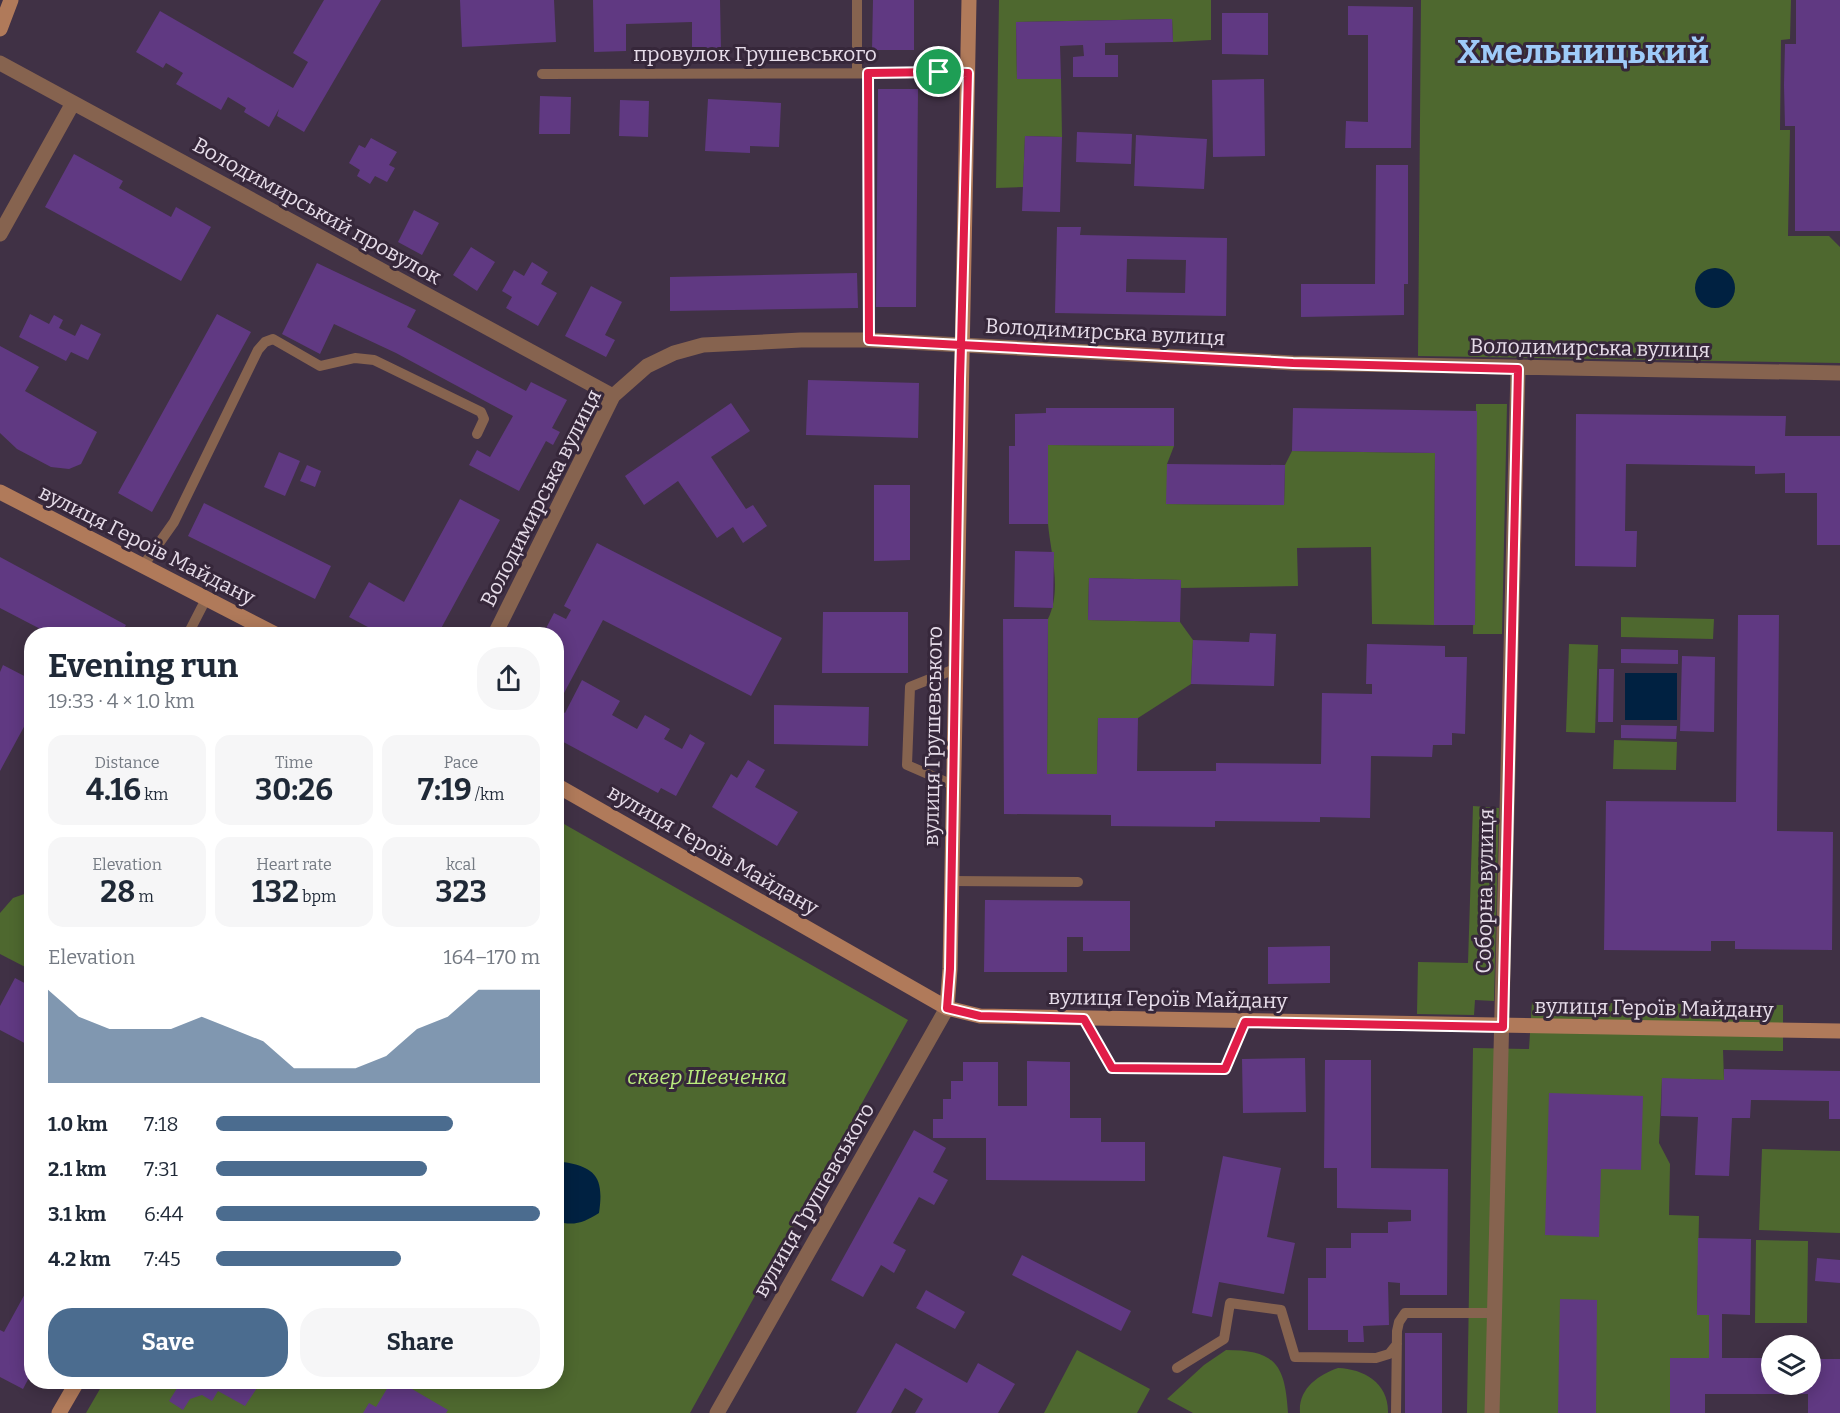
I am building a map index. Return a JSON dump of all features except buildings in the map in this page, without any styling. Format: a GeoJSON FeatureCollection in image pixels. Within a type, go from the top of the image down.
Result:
{"type":"FeatureCollection","features":[{"type":"Feature","properties":{"kind":"street"},"geometry":{"type":"LineString","coordinates":[[0,29],[11,0]]}},
{"type":"Feature","properties":{"kind":"street","name":"вулиця Грушевського"},"geometry":{"type":"LineString","coordinates":[[717,1413],[947,1008],[950,969],[969,0]]}},
{"type":"Feature","properties":{"kind":"street","name":"Володимирський провулок"},"geometry":{"type":"LineString","coordinates":[[0,63],[613,396]]}},
{"type":"Feature","properties":{"kind":"street"},"geometry":{"type":"LineString","coordinates":[[0,234],[73,103]]}},
{"type":"Feature","properties":{"kind":"street","name":"Володимирська вулиця"},"geometry":{"type":"LineString","coordinates":[[498,627],[613,396],[647,366],[674,353],[703,345],[801,339],[869,340],[1293,363],[1518,369],[1840,373]]}},
{"type":"Feature","properties":{"kind":"street","name":"Соборна вулиця"},"geometry":{"type":"LineString","coordinates":[[1492,1413],[1518,369]]}},
{"type":"Feature","properties":{"kind":"street","name":"вулиця Героїв Майдану"},"geometry":{"type":"LineString","coordinates":[[0,492],[262,627]]}},
{"type":"Feature","properties":{"kind":"street","name":"вулиця Героїв Майдану"},"geometry":{"type":"LineString","coordinates":[[564,790],[947,1008],[980,1016],[1503,1027],[1840,1031]]}},
{"type":"Feature","properties":{"kind":"street"},"geometry":{"type":"LineString","coordinates":[[60,1413],[73,1389]]}},
{"type":"Feature","properties":{"kind":"lane"},"geometry":{"type":"LineString","coordinates":[[856,0],[862,73],[869,340]]}},
{"type":"Feature","properties":{"kind":"lane","name":"провулок Грушевського"},"geometry":{"type":"LineString","coordinates":[[542,74],[968,73]]}},
{"type":"Feature","properties":{"kind":"lane"},"geometry":{"type":"LineString","coordinates":[[143,566],[174,522],[258,350],[265,342],[273,339],[320,366],[355,358],[374,360],[481,412],[484,419],[477,434]]}},
{"type":"Feature","properties":{"kind":"lane"},"geometry":{"type":"LineString","coordinates":[[192,627],[206,599]]}},
{"type":"Feature","properties":{"kind":"lane"},"geometry":{"type":"LineString","coordinates":[[953,785],[907,765],[910,687],[955,669]]}},
{"type":"Feature","properties":{"kind":"lane"},"geometry":{"type":"LineString","coordinates":[[951,881],[1078,882]]}},
{"type":"Feature","properties":{"kind":"lane"},"geometry":{"type":"LineString","coordinates":[[1084,1019],[1112,1068],[1225,1069],[1245,1022]]}},
{"type":"Feature","properties":{"kind":"lane"},"geometry":{"type":"LineString","coordinates":[[1177,1368],[1224,1339],[1230,1303],[1281,1310],[1295,1357],[1376,1358],[1389,1353],[1396,1344]]}},
{"type":"Feature","properties":{"kind":"lane"},"geometry":{"type":"LineString","coordinates":[[1396,1413],[1396,1344],[1398,1322],[1405,1313],[1495,1313]]}},
{"type":"Feature","properties":{"kind":"green space"},"geometry":{"type":"Polygon","coordinates":[[[999,0],[1211,0],[1211,40],[1173,42],[1172,19],[1016,22],[1017,79],[1061,79],[1062,137],[1025,136],[1023,187],[996,188],[999,0]]]}},
{"type":"Feature","properties":{"kind":"green space"},"geometry":{"type":"Polygon","coordinates":[[[1421,0],[1791,0],[1790,39],[1781,40],[1780,130],[1790,130],[1788,236],[1829,236],[1840,247],[1840,363],[1418,356],[1421,0]]]}},
{"type":"Feature","properties":{"kind":"green space"},"geometry":{"type":"Polygon","coordinates":[[[1476,404],[1507,404],[1502,634],[1473,634],[1476,404]]]}},
{"type":"Feature","properties":{"kind":"green space"},"geometry":{"type":"Polygon","coordinates":[[[1048,445],[1174,446],[1167,464],[1167,504],[1284,505],[1285,465],[1292,451],[1435,453],[1434,625],[1372,624],[1371,547],[1297,548],[1298,586],[1181,588],[1181,580],[1089,578],[1088,620],[1180,622],[1193,640],[1191,684],[1138,718],[1098,718],[1097,774],[1047,774],[1048,619],[1055,584],[1047,514],[1048,445]]]}},
{"type":"Feature","properties":{"kind":"green space"},"geometry":{"type":"Polygon","coordinates":[[[1621,617],[1714,619],[1713,639],[1621,637],[1621,617]]]}},
{"type":"Feature","properties":{"kind":"green space"},"geometry":{"type":"Polygon","coordinates":[[[1569,644],[1598,645],[1595,733],[1566,732],[1569,644]]]}},
{"type":"Feature","properties":{"kind":"green space"},"geometry":{"type":"Polygon","coordinates":[[[1614,740],[1677,742],[1676,770],[1613,769],[1614,740]]]}},
{"type":"Feature","properties":{"kind":"green space"},"geometry":{"type":"Polygon","coordinates":[[[1473,806],[1499,808],[1494,1001],[1475,1000],[1474,1015],[1417,1014],[1418,962],[1468,963],[1473,806]]]}},
{"type":"Feature","properties":{"kind":"green space","name":"сквер Шевченка"},"geometry":{"type":"Polygon","coordinates":[[[564,824],[908,1020],[690,1413],[86,1413],[100,1389],[564,1389],[564,824]]]}},
{"type":"Feature","properties":{"kind":"green space"},"geometry":{"type":"Polygon","coordinates":[[[24,894],[24,966],[0,954],[0,913],[13,898],[24,894]]]}},
{"type":"Feature","properties":{"kind":"green space"},"geometry":{"type":"Polygon","coordinates":[[[1532,1002],[1783,1005],[1783,1051],[1723,1050],[1724,1080],[1662,1079],[1659,1143],[1670,1164],[1669,1215],[1699,1216],[1697,1314],[1709,1315],[1709,1358],[1670,1358],[1670,1413],[1467,1413],[1473,1048],[1529,1049],[1532,1002]]]}},
{"type":"Feature","properties":{"kind":"green space"},"geometry":{"type":"Polygon","coordinates":[[[1762,1149],[1840,1151],[1840,1233],[1759,1230],[1762,1149]]]}},
{"type":"Feature","properties":{"kind":"green space"},"geometry":{"type":"Polygon","coordinates":[[[1756,1240],[1808,1241],[1807,1323],[1755,1323],[1756,1240]]]}},
{"type":"Feature","properties":{"kind":"green space"},"geometry":{"type":"Polygon","coordinates":[[[1077,1350],[1150,1389],[1137,1413],[1044,1413],[1077,1350]]]}},
{"type":"Feature","properties":{"kind":"green space"},"geometry":{"type":"Polygon","coordinates":[[[1226,1350],[1256,1353],[1267,1357],[1275,1364],[1284,1383],[1288,1413],[1193,1413],[1167,1399],[1204,1365],[1226,1350]]]}},
{"type":"Feature","properties":{"kind":"green space"},"geometry":{"type":"Polygon","coordinates":[[[1338,1368],[1357,1371],[1373,1380],[1384,1393],[1388,1413],[1300,1413],[1302,1397],[1311,1384],[1338,1368]]]}},
{"type":"Feature","properties":{"kind":"water"},"geometry":{"type":"Polygon","coordinates":[[[1715,268],[1729,274],[1735,288],[1729,302],[1715,308],[1701,302],[1695,288],[1701,274],[1715,268]]]}},
{"type":"Feature","properties":{"kind":"water"},"geometry":{"type":"Polygon","coordinates":[[[1625,673],[1677,673],[1677,720],[1625,720],[1625,673]]]}},
{"type":"Feature","properties":{"kind":"water"},"geometry":{"type":"Polygon","coordinates":[[[564,1162],[591,1171],[599,1183],[600,1191],[599,1213],[579,1223],[564,1223],[564,1162]]]}},
{"type":"Feature","properties":{"kind":"district","name":"Хмельницький"},"geometry":{"type":"Point","coordinates":[1583,52]}},
{"type":"Feature","properties":{"kind":"route"},"geometry":{"type":"LineString","coordinates":[[939,72],[868,73],[869,340],[932,343],[961,345],[1186,358],[1293,363],[1518,369],[1503,1027],[1245,1022],[1225,1069],[1112,1068],[1084,1019],[980,1016],[947,1008],[950,969],[960,379],[961,345],[968,73],[939,72]]}}]}
